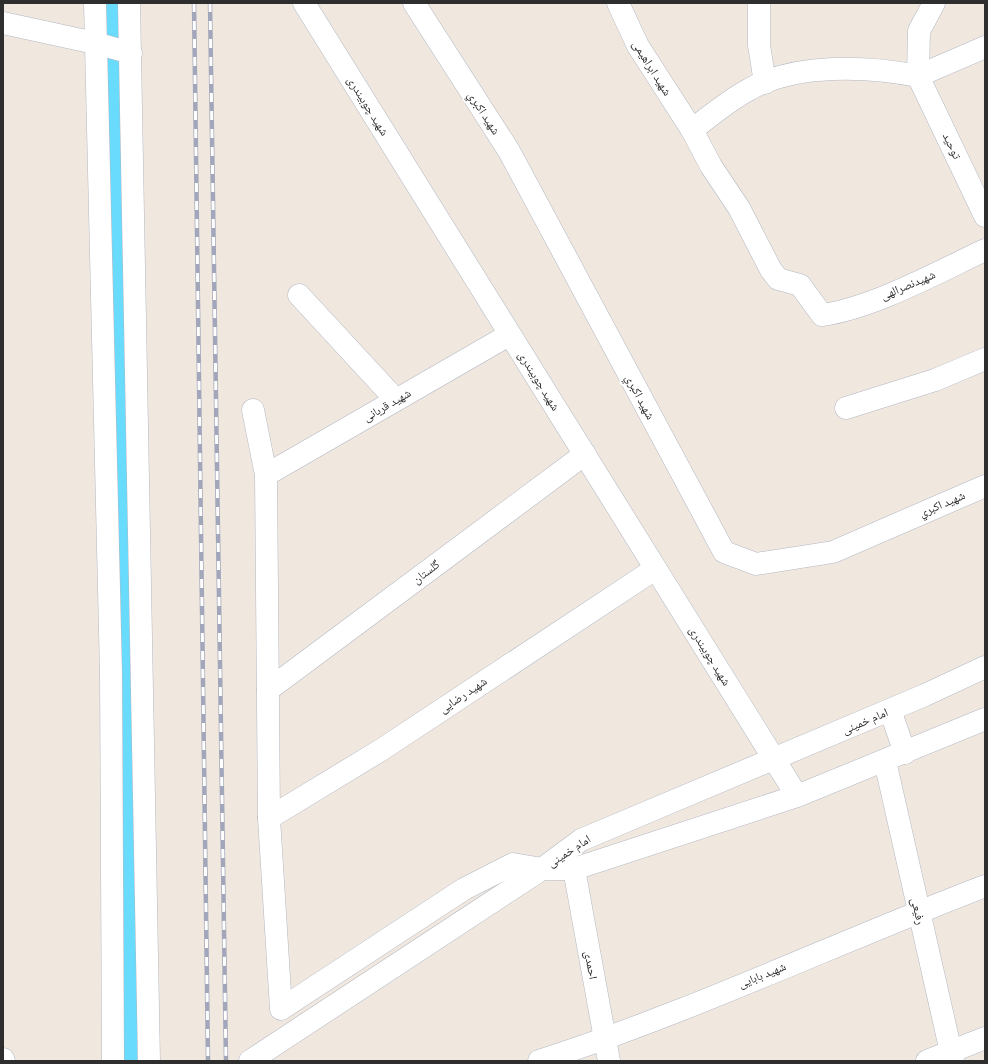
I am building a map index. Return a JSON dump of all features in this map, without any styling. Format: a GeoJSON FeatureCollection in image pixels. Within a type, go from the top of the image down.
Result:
{"type":"FeatureCollection","features":[{"type":"Feature","properties":{"kind":"street"},"geometry":{"type":"LineString","coordinates":[[95,3],[111,673],[113,1061]]}},
{"type":"Feature","properties":{"kind":"street"},"geometry":{"type":"LineString","coordinates":[[129,3],[149,1061]]}},
{"type":"Feature","properties":{"kind":"street","name":"شهید چوبیندری"},"geometry":{"type":"LineString","coordinates":[[304,3],[509,335],[798,796]]}},
{"type":"Feature","properties":{"kind":"street","name":"شهيد اکبري"},"geometry":{"type":"LineString","coordinates":[[414,3],[509,151],[724,552],[756,564],[833,552],[985,486]]}},
{"type":"Feature","properties":{"kind":"street","name":"شهید ابراهیمی"},"geometry":{"type":"LineString","coordinates":[[618,3],[638,46],[692,130],[711,166],[739,208],[771,270],[778,279],[800,285],[817,310],[822,315],[829,314]]}},
{"type":"Feature","properties":{"kind":"street"},"geometry":{"type":"LineString","coordinates":[[759,3],[759,45],[765,83]]}},
{"type":"Feature","properties":{"kind":"street"},"geometry":{"type":"LineString","coordinates":[[918,76],[919,31],[934,3]]}},
{"type":"Feature","properties":{"kind":"street"},"geometry":{"type":"LineString","coordinates":[[3,23],[95,43],[130,53]]}},
{"type":"Feature","properties":{"kind":"street"},"geometry":{"type":"LineString","coordinates":[[692,130],[750,89],[782,76],[825,70],[886,70],[918,76],[985,48]]}},
{"type":"Feature","properties":{"kind":"street","name":"توحید"},"geometry":{"type":"LineString","coordinates":[[918,76],[980,194],[985,216]]}},
{"type":"Feature","properties":{"kind":"street","name":"شهیدنصرالهی"},"geometry":{"type":"LineString","coordinates":[[829,314],[875,300],[985,250]]}},
{"type":"Feature","properties":{"kind":"street"},"geometry":{"type":"LineString","coordinates":[[299,295],[396,400]]}},
{"type":"Feature","properties":{"kind":"street","name":"شهید قربانی"},"geometry":{"type":"LineString","coordinates":[[266,475],[509,335]]}},
{"type":"Feature","properties":{"kind":"street"},"geometry":{"type":"LineString","coordinates":[[846,408],[935,380],[985,359]]}},
{"type":"Feature","properties":{"kind":"street"},"geometry":{"type":"LineString","coordinates":[[253,410],[266,475],[269,818],[281,1009],[464,889],[513,864],[542,869]]}},
{"type":"Feature","properties":{"kind":"street","name":"گلستان"},"geometry":{"type":"LineString","coordinates":[[268,690],[585,454]]}},
{"type":"Feature","properties":{"kind":"street","name":"شهید رضایی"},"geometry":{"type":"LineString","coordinates":[[269,818],[381,750],[655,568]]}},
{"type":"Feature","properties":{"kind":"street","name":"امام خمینی"},"geometry":{"type":"LineString","coordinates":[[542,869],[581,840],[890,710],[985,667]]}},
{"type":"Feature","properties":{"kind":"street"},"geometry":{"type":"LineString","coordinates":[[890,710],[905,753]]}},
{"type":"Feature","properties":{"kind":"street","name":"امام خمینی"},"geometry":{"type":"LineString","coordinates":[[542,869],[574,870],[798,796],[985,719]]}},
{"type":"Feature","properties":{"kind":"street","name":"رفیعی"},"geometry":{"type":"LineString","coordinates":[[885,761],[918,912],[952,1056]]}},
{"type":"Feature","properties":{"kind":"street"},"geometry":{"type":"LineString","coordinates":[[250,1061],[542,869]]}},
{"type":"Feature","properties":{"kind":"street","name":"احمدی"},"geometry":{"type":"LineString","coordinates":[[574,870],[609,1061]]}},
{"type":"Feature","properties":{"kind":"street","name":"شهید بابایی"},"geometry":{"type":"LineString","coordinates":[[539,1061],[604,1040],[985,886]]}},
{"type":"Feature","properties":{"kind":"street"},"geometry":{"type":"LineString","coordinates":[[927,1061],[952,1056],[985,1038]]}},
{"type":"Feature","properties":{"kind":"waterway"},"geometry":{"type":"LineString","coordinates":[[112,3],[126,596],[127,1061]]}},
{"type":"Feature","properties":{"kind":"railway"},"geometry":{"type":"LineString","coordinates":[[194,3],[208,1061]]}},
{"type":"Feature","properties":{"kind":"railway"},"geometry":{"type":"LineString","coordinates":[[210,3],[226,1061]]}}]}
